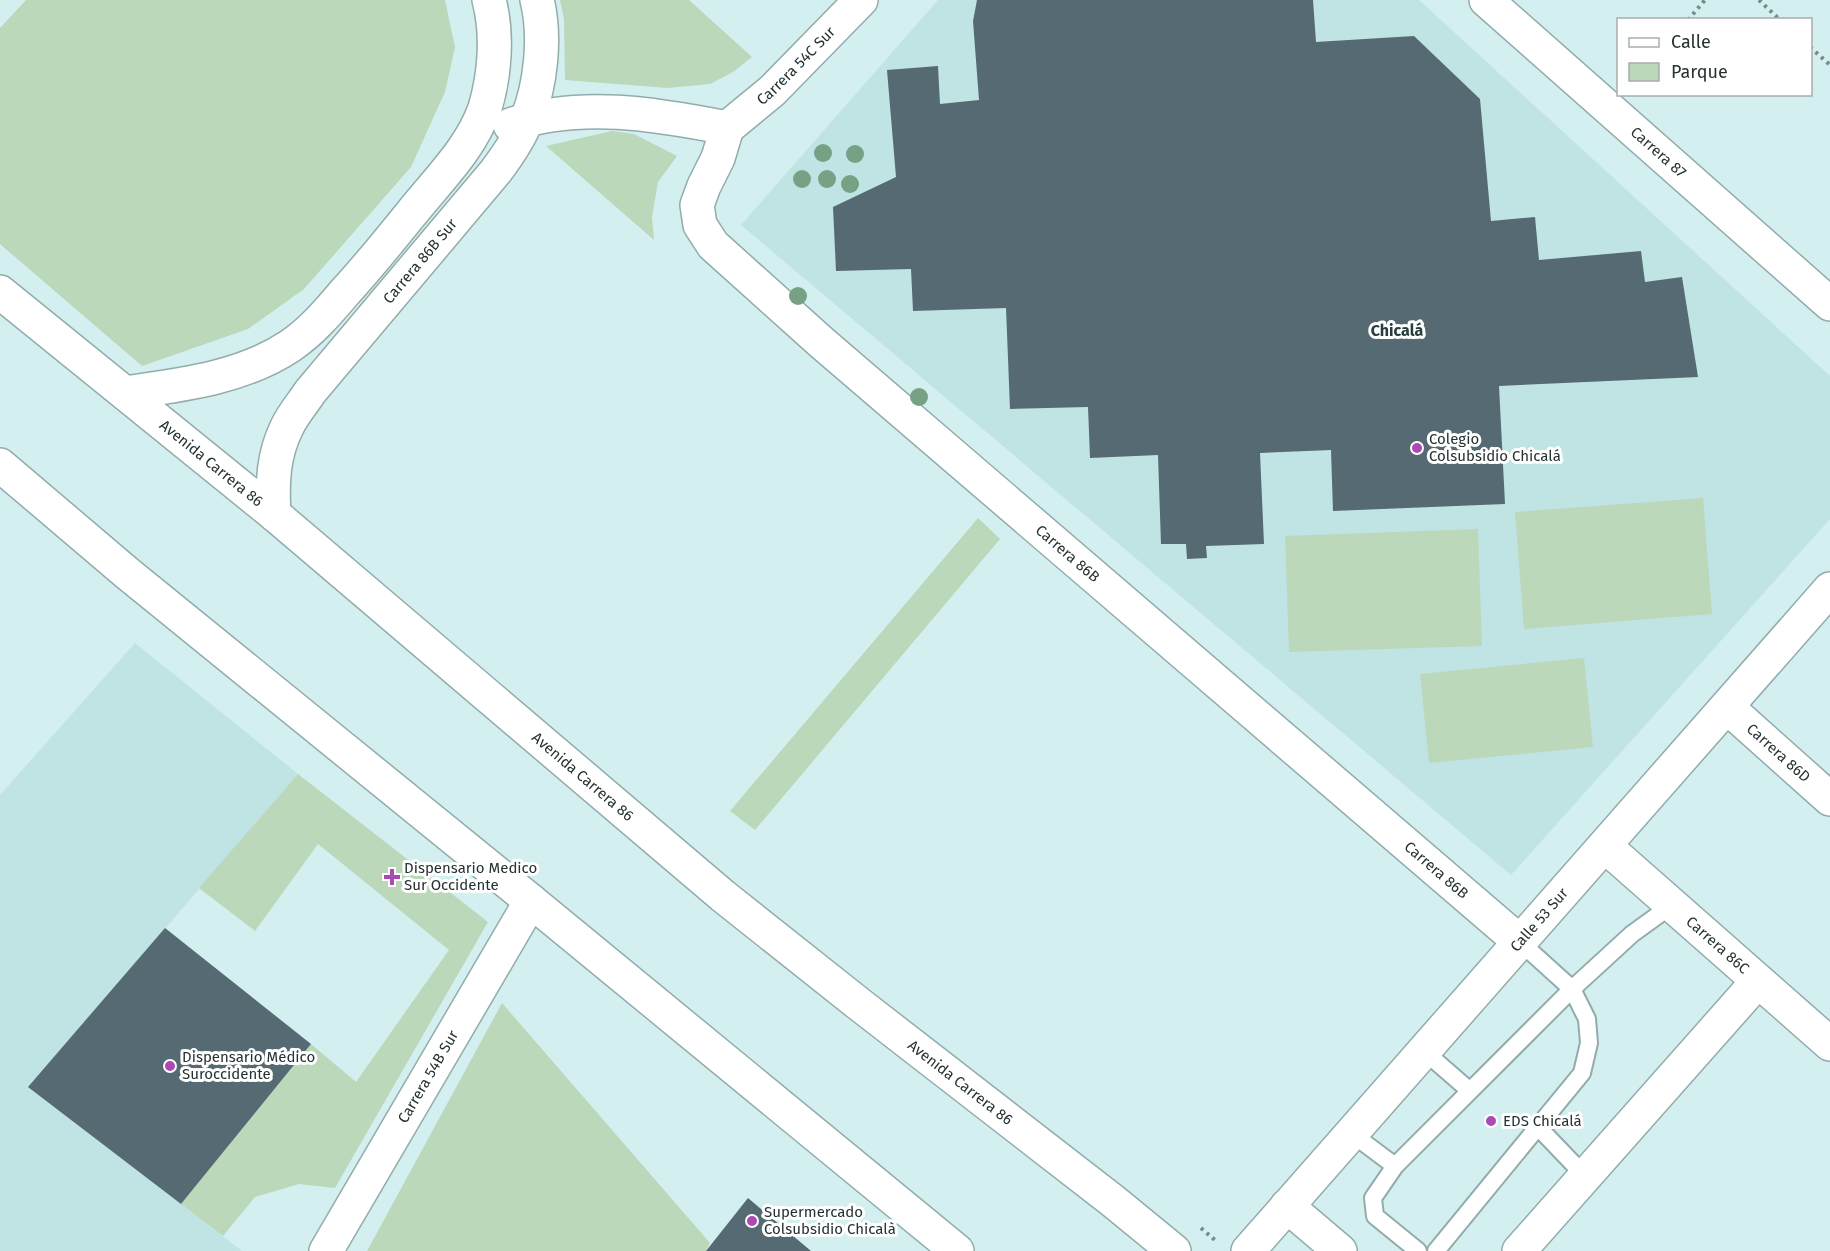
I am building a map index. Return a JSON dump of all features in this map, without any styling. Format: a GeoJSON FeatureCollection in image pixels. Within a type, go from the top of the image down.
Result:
{"type":"FeatureCollection","features":[{"type":"Feature","properties":{"kind":"street"},"geometry":{"type":"LineString","coordinates":[[125,393],[213,378],[254,365],[289,347],[314,327],[330,310],[468,143],[484,109],[494,68],[493,14],[489,0]]}},
{"type":"Feature","properties":{"kind":"street","name":"Carrera 86B Sur"},"geometry":{"type":"LineString","coordinates":[[274,514],[275,460],[287,426],[310,392],[496,171],[527,119],[541,59],[537,0]]}},
{"type":"Feature","properties":{"kind":"street","name":"Carrera 54C Sur"},"geometry":{"type":"LineString","coordinates":[[727,128],[772,91],[861,0]]}},
{"type":"Feature","properties":{"kind":"street","name":"Carrera 87"},"geometry":{"type":"LineString","coordinates":[[1486,0],[1830,304]]}},
{"type":"Feature","properties":{"kind":"street"},"geometry":{"type":"LineString","coordinates":[[468,143],[504,126],[527,119],[554,114],[596,111],[651,116],[727,128]]}},
{"type":"Feature","properties":{"kind":"street","name":"Carrera 86B"},"geometry":{"type":"LineString","coordinates":[[727,128],[718,158],[697,205],[700,225],[713,245],[830,349],[1520,942]]}},
{"type":"Feature","properties":{"kind":"street","name":"Avenida Carrera 86"},"geometry":{"type":"LineString","coordinates":[[0,292],[274,514],[723,896],[1104,1193],[1174,1251]]}},
{"type":"Feature","properties":{"kind":"street"},"geometry":{"type":"LineString","coordinates":[[0,465],[127,573],[957,1251]]}},
{"type":"Feature","properties":{"kind":"street","name":"Calle 53 Sur"},"geometry":{"type":"LineString","coordinates":[[1235,1248],[1287,1206],[1830,589]]}},
{"type":"Feature","properties":{"kind":"street","name":"Carrera 86D"},"geometry":{"type":"LineString","coordinates":[[1727,707],[1830,799]]}},
{"type":"Feature","properties":{"kind":"street","name":"Carrera 86C"},"geometry":{"type":"LineString","coordinates":[[1605,846],[1830,1044]]}},
{"type":"Feature","properties":{"kind":"street","name":"Carrera 54B Sur"},"geometry":{"type":"LineString","coordinates":[[326,1251],[531,901]]}},
{"type":"Feature","properties":{"kind":"street"},"geometry":{"type":"LineString","coordinates":[[1519,1251],[1758,981]]}},
{"type":"Feature","properties":{"kind":"street"},"geometry":{"type":"LineString","coordinates":[[1287,1206],[1340,1251]]}},
{"type":"Feature","properties":{"kind":"lane"},"geometry":{"type":"LineString","coordinates":[[1418,1251],[1375,1216],[1373,1198],[1395,1166],[1572,989],[1632,934],[1672,905]]}},
{"type":"Feature","properties":{"kind":"lane"},"geometry":{"type":"LineString","coordinates":[[1436,1251],[1582,1073],[1589,1043],[1587,1019],[1572,989],[1520,942]]}},
{"type":"Feature","properties":{"kind":"lane"},"geometry":{"type":"LineString","coordinates":[[1424,1052],[1470,1091]]}},
{"type":"Feature","properties":{"kind":"lane"},"geometry":{"type":"LineString","coordinates":[[1538,1127],[1585,1176]]}},
{"type":"Feature","properties":{"kind":"lane"},"geometry":{"type":"LineString","coordinates":[[1352,1133],[1395,1166]]}},
{"type":"Feature","properties":{"kind":"path"},"geometry":{"type":"LineString","coordinates":[[1690,18],[1705,0]]}},
{"type":"Feature","properties":{"kind":"path"},"geometry":{"type":"LineString","coordinates":[[1758,0],[1778,18]]}},
{"type":"Feature","properties":{"kind":"path"},"geometry":{"type":"LineString","coordinates":[[1812,49],[1830,65]]}},
{"type":"Feature","properties":{"kind":"path"},"geometry":{"type":"LineString","coordinates":[[1198,1226],[1235,1248]]}},
{"type":"Feature","properties":{"kind":"shaded area","name":"Colegio Colsubsidio Chicalá"},"geometry":{"type":"Polygon","coordinates":[[[938,0],[1419,0],[1830,376],[1830,519],[1511,875],[741,225],[938,0]]]}},
{"type":"Feature","properties":{"kind":"shaded area"},"geometry":{"type":"Polygon","coordinates":[[[135,643],[298,774],[29,1087],[242,1251],[0,1251],[0,795],[135,643]]]}},
{"type":"Feature","properties":{"kind":"green space"},"geometry":{"type":"Polygon","coordinates":[[[26,0],[445,0],[455,47],[445,92],[411,167],[304,289],[248,329],[142,366],[0,244],[0,28],[26,0]]]}},
{"type":"Feature","properties":{"kind":"green space"},"geometry":{"type":"Polygon","coordinates":[[[560,0],[689,0],[752,57],[733,72],[710,84],[668,88],[565,80],[564,19],[560,0]]]}},
{"type":"Feature","properties":{"kind":"green space"},"geometry":{"type":"Polygon","coordinates":[[[612,131],[634,134],[677,156],[658,182],[652,217],[654,240],[546,146],[612,131]]]}},
{"type":"Feature","properties":{"kind":"green space"},"geometry":{"type":"Polygon","coordinates":[[[1703,498],[1712,614],[1524,629],[1515,512],[1703,498]]]}},
{"type":"Feature","properties":{"kind":"green space"},"geometry":{"type":"Polygon","coordinates":[[[978,518],[1000,539],[755,830],[730,811],[978,518]]]}},
{"type":"Feature","properties":{"kind":"green space"},"geometry":{"type":"Polygon","coordinates":[[[1478,529],[1482,646],[1289,652],[1285,536],[1478,529]]]}},
{"type":"Feature","properties":{"kind":"green space"},"geometry":{"type":"Polygon","coordinates":[[[1584,658],[1593,747],[1429,763],[1420,674],[1584,658]]]}},
{"type":"Feature","properties":{"kind":"green space"},"geometry":{"type":"Polygon","coordinates":[[[298,774],[488,922],[335,1188],[299,1184],[255,1197],[223,1236],[181,1204],[311,1044],[356,1082],[449,950],[318,844],[255,931],[199,888],[298,774]]]}},
{"type":"Feature","properties":{"kind":"green space"},"geometry":{"type":"Polygon","coordinates":[[[502,1003],[710,1243],[706,1251],[367,1251],[502,1003]]]}},
{"type":"Feature","properties":{"kind":"building"},"geometry":{"type":"Polygon","coordinates":[[[977,0],[1313,0],[1316,42],[1414,36],[1480,99],[1491,221],[1535,217],[1539,260],[1641,251],[1645,282],[1682,277],[1698,377],[1499,386],[1505,504],[1333,511],[1331,450],[1260,453],[1264,544],[1206,546],[1207,558],[1187,559],[1186,544],[1161,544],[1158,455],[1090,458],[1088,407],[1010,409],[1006,308],[913,311],[911,269],[836,271],[833,207],[896,177],[887,70],[938,66],[940,104],[979,100],[973,21],[977,0]]]}},
{"type":"Feature","properties":{"kind":"building","name":"Dispensario Médico Suroccidente"},"geometry":{"type":"Polygon","coordinates":[[[165,928],[311,1044],[181,1204],[28,1087],[165,928]]]}},
{"type":"Feature","properties":{"kind":"building","name":"Supermercado Colsubsidio Chicalà"},"geometry":{"type":"Polygon","coordinates":[[[748,1198],[811,1251],[706,1251],[748,1198]]]}},
{"type":"Feature","properties":{"kind":"place","name":"Colegio Colsubsidio Chicalá"},"geometry":{"type":"Point","coordinates":[1417,448]}},
{"type":"Feature","properties":{"kind":"place","name":"Dispensario Medico Sur Occidente"},"geometry":{"type":"Point","coordinates":[392,877]}},
{"type":"Feature","properties":{"kind":"place","name":"Dispensario Médico Suroccidente"},"geometry":{"type":"Point","coordinates":[170,1066]}},
{"type":"Feature","properties":{"kind":"place","name":"EDS Chicalá"},"geometry":{"type":"Point","coordinates":[1491,1121]}},
{"type":"Feature","properties":{"kind":"place","name":"Supermercado Colsubsidio Chicalà"},"geometry":{"type":"Point","coordinates":[752,1221]}},
{"type":"Feature","properties":{"kind":"district","name":"Chicalá"},"geometry":{"type":"Point","coordinates":[1397,330]}}]}
